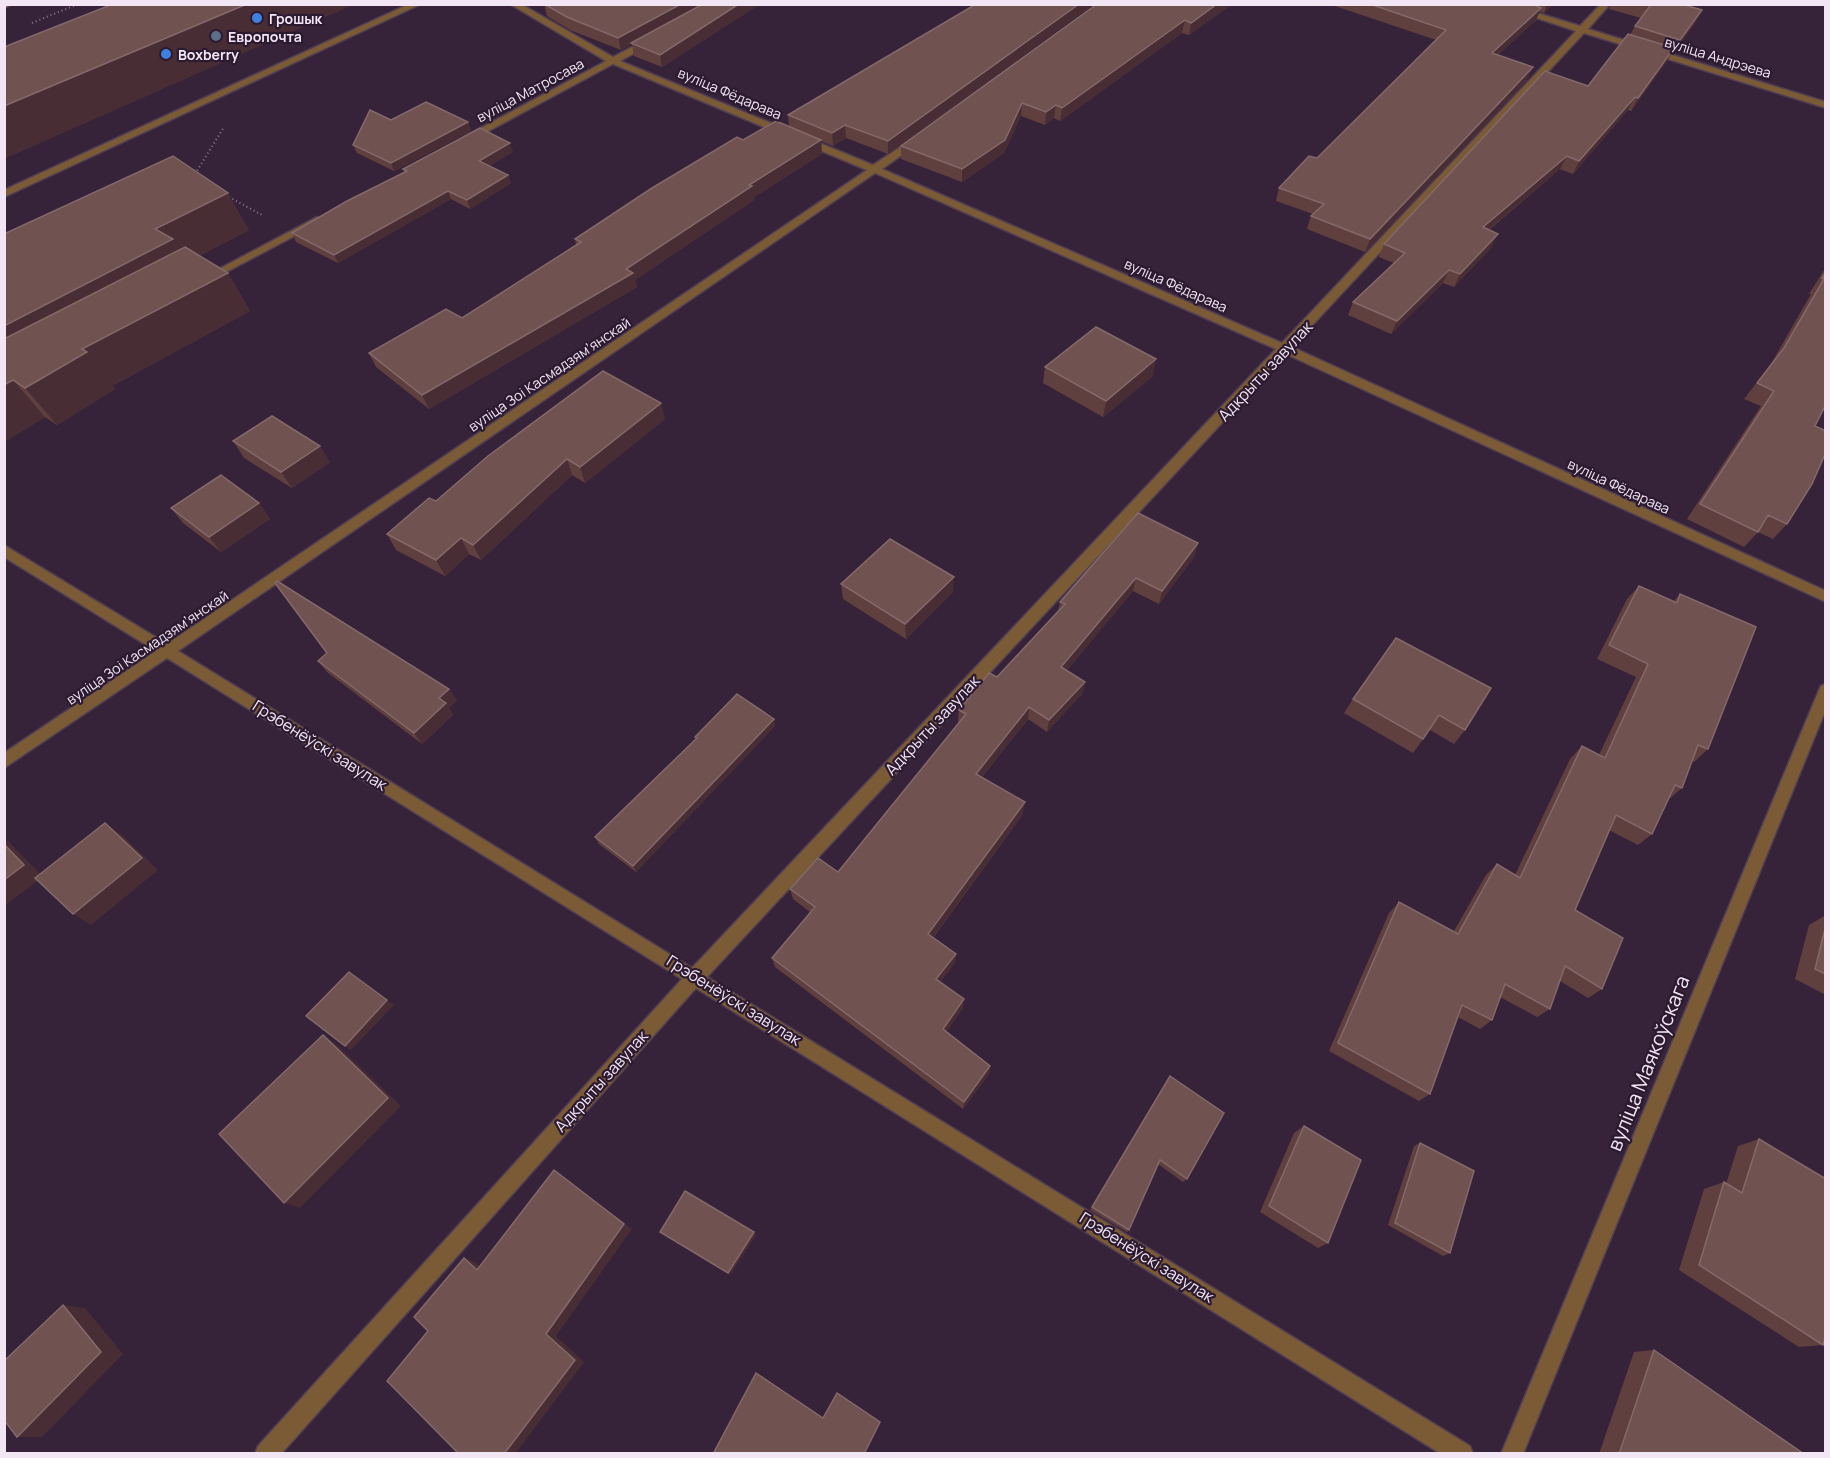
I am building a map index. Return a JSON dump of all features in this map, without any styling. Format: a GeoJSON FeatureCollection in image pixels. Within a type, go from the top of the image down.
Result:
{"type":"FeatureCollection","features":[{"type":"Feature","properties":{"kind":"street"},"geometry":{"type":"LineString","coordinates":[[4,194],[417,4]]}},
{"type":"Feature","properties":{"kind":"street","name":"вуліца Фёдарава"},"geometry":{"type":"LineString","coordinates":[[514,4],[613,61],[876,170],[1286,349],[1826,597]]}},
{"type":"Feature","properties":{"kind":"street","name":"вуліца Андрэева"},"geometry":{"type":"LineString","coordinates":[[1498,4],[1826,105]]}},
{"type":"Feature","properties":{"kind":"street","name":"Адкрыты завулак"},"geometry":{"type":"LineString","coordinates":[[266,1454],[696,976],[1286,349],[1606,4]]}},
{"type":"Feature","properties":{"kind":"street","name":"вуліца Матросава"},"geometry":{"type":"LineString","coordinates":[[459,144],[656,38]]}},
{"type":"Feature","properties":{"kind":"street","name":"вуліца Зоі Касмадзямʼянскай"},"geometry":{"type":"LineString","coordinates":[[4,762],[876,170],[924,135]]}},
{"type":"Feature","properties":{"kind":"street"},"geometry":{"type":"LineString","coordinates":[[191,287],[325,215]]}},
{"type":"Feature","properties":{"kind":"street","name":"Грэбенёўскі завулак"},"geometry":{"type":"LineString","coordinates":[[4,550],[696,976],[1462,1454]]}},
{"type":"Feature","properties":{"kind":"street","name":"вуліца Маякоўскага"},"geometry":{"type":"LineString","coordinates":[[1512,1454],[1826,690]]}},
{"type":"Feature","properties":{"kind":"path"},"geometry":{"type":"LineString","coordinates":[[26,25],[78,4]]}},
{"type":"Feature","properties":{"kind":"path"},"geometry":{"type":"LineString","coordinates":[[223,194],[294,232]]}},
{"type":"Feature","properties":{"kind":"building"},"geometry":{"type":"Polygon","coordinates":[[[113,4],[247,4],[4,106],[4,47],[113,4]]]}},
{"type":"Feature","properties":{"kind":"building"},"geometry":{"type":"Polygon","coordinates":[[[544,4],[681,4],[618,38],[567,17],[544,4]]]}},
{"type":"Feature","properties":{"kind":"building"},"geometry":{"type":"Polygon","coordinates":[[[703,4],[739,4],[660,55],[631,43],[703,4]]]}},
{"type":"Feature","properties":{"kind":"building"},"geometry":{"type":"Polygon","coordinates":[[[976,4],[1079,4],[888,141],[845,125],[832,133],[788,115],[976,4]]]}},
{"type":"Feature","properties":{"kind":"building"},"geometry":{"type":"Polygon","coordinates":[[[1097,4],[1217,4],[1191,23],[1185,20],[1062,108],[1056,105],[1046,112],[1022,103],[1005,140],[962,169],[901,146],[1097,4]]]}},
{"type":"Feature","properties":{"kind":"building"},"geometry":{"type":"Polygon","coordinates":[[[1370,4],[1532,4],[1541,8],[1492,53],[1533,67],[1370,239],[1311,216],[1324,204],[1279,188],[1309,156],[1317,158],[1446,30],[1370,4]]]}},
{"type":"Feature","properties":{"kind":"building"},"geometry":{"type":"Polygon","coordinates":[[[1644,4],[1681,4],[1702,10],[1680,40],[1635,26],[1650,6],[1644,4]]]}},
{"type":"Feature","properties":{"kind":"building"},"geometry":{"type":"Polygon","coordinates":[[[1628,34],[1674,48],[1638,98],[1635,97],[1579,161],[1567,156],[1483,227],[1498,234],[1460,274],[1449,270],[1397,321],[1353,302],[1405,253],[1384,244],[1545,71],[1588,86],[1628,34]]]}},
{"type":"Feature","properties":{"kind":"building"},"geometry":{"type":"Polygon","coordinates":[[[426,102],[468,122],[391,163],[353,145],[370,110],[391,120],[426,102]]]}},
{"type":"Feature","properties":{"kind":"building"},"geometry":{"type":"Polygon","coordinates":[[[776,121],[821,140],[749,185],[752,186],[626,269],[633,273],[422,395],[369,353],[446,309],[462,318],[581,242],[575,239],[652,188],[737,137],[743,140],[776,121]]]}},
{"type":"Feature","properties":{"kind":"building"},"geometry":{"type":"Polygon","coordinates":[[[480,128],[510,143],[479,161],[508,175],[467,200],[448,191],[334,255],[292,233],[347,201],[407,171],[403,169],[480,128]]]}},
{"type":"Feature","properties":{"kind":"building"},"geometry":{"type":"Polygon","coordinates":[[[173,156],[228,193],[155,229],[173,239],[4,326],[4,234],[173,156]]]}},
{"type":"Feature","properties":{"kind":"building"},"geometry":{"type":"Polygon","coordinates":[[[185,247],[228,273],[82,349],[87,352],[25,388],[13,380],[4,385],[4,339],[185,247]]]}},
{"type":"Feature","properties":{"kind":"building"},"geometry":{"type":"Polygon","coordinates":[[[1826,272],[1826,404],[1815,426],[1826,431],[1826,452],[1812,484],[1787,524],[1768,515],[1758,532],[1700,504],[1774,391],[1757,383],[1784,348],[1826,272]]]}},
{"type":"Feature","properties":{"kind":"building"},"geometry":{"type":"Polygon","coordinates":[[[1096,327],[1156,359],[1106,401],[1045,367],[1096,327]]]}},
{"type":"Feature","properties":{"kind":"building"},"geometry":{"type":"Polygon","coordinates":[[[603,371],[661,403],[580,467],[567,459],[473,545],[461,538],[436,560],[387,534],[429,498],[436,501],[488,456],[603,371]]]}},
{"type":"Feature","properties":{"kind":"building"},"geometry":{"type":"Polygon","coordinates":[[[272,416],[320,446],[281,472],[233,441],[272,416]]]}},
{"type":"Feature","properties":{"kind":"building"},"geometry":{"type":"Polygon","coordinates":[[[221,475],[259,503],[209,537],[171,508],[221,475]]]}},
{"type":"Feature","properties":{"kind":"building"},"geometry":{"type":"Polygon","coordinates":[[[1138,513],[1198,543],[1162,591],[1136,578],[1061,667],[1085,682],[1049,720],[1029,707],[976,774],[1025,802],[928,934],[956,954],[936,979],[964,999],[943,1029],[990,1066],[964,1102],[772,958],[815,907],[790,889],[818,858],[838,872],[966,714],[959,710],[989,673],[997,677],[1065,604],[1060,602],[1138,513]]]}},
{"type":"Feature","properties":{"kind":"building"},"geometry":{"type":"Polygon","coordinates":[[[890,539],[954,577],[905,624],[841,584],[890,539]]]}},
{"type":"Feature","properties":{"kind":"building"},"geometry":{"type":"Polygon","coordinates":[[[277,581],[449,689],[439,698],[446,703],[414,733],[318,661],[327,653],[275,583],[277,581]]]}},
{"type":"Feature","properties":{"kind":"building"},"geometry":{"type":"Polygon","coordinates":[[[1639,586],[1677,603],[1680,594],[1756,627],[1708,749],[1698,745],[1682,788],[1675,785],[1652,834],[1616,815],[1575,910],[1623,938],[1602,989],[1565,966],[1550,1009],[1505,984],[1492,1020],[1462,1005],[1430,1094],[1338,1043],[1399,902],[1458,934],[1497,864],[1520,878],[1582,746],[1605,758],[1648,664],[1609,645],[1639,586]]]}},
{"type":"Feature","properties":{"kind":"building"},"geometry":{"type":"Polygon","coordinates":[[[1396,638],[1491,688],[1465,730],[1439,715],[1423,739],[1353,699],[1396,638]]]}},
{"type":"Feature","properties":{"kind":"building"},"geometry":{"type":"Polygon","coordinates":[[[737,694],[774,719],[633,866],[595,837],[697,738],[695,737],[737,694]]]}},
{"type":"Feature","properties":{"kind":"building"},"geometry":{"type":"Polygon","coordinates":[[[105,823],[142,858],[73,914],[35,878],[105,823]]]}},
{"type":"Feature","properties":{"kind":"building"},"geometry":{"type":"Polygon","coordinates":[[[4,844],[24,865],[4,880],[4,844]]]}},
{"type":"Feature","properties":{"kind":"building"},"geometry":{"type":"Polygon","coordinates":[[[1826,925],[1826,974],[1815,969],[1826,925]]]}},
{"type":"Feature","properties":{"kind":"building"},"geometry":{"type":"Polygon","coordinates":[[[349,972],[387,1000],[345,1046],[306,1016],[349,972]]]}},
{"type":"Feature","properties":{"kind":"building"},"geometry":{"type":"Polygon","coordinates":[[[323,1035],[388,1098],[284,1203],[219,1134],[323,1035]]]}},
{"type":"Feature","properties":{"kind":"building"},"geometry":{"type":"Polygon","coordinates":[[[1170,1076],[1224,1113],[1187,1179],[1160,1160],[1129,1230],[1092,1207],[1170,1076]]]}},
{"type":"Feature","properties":{"kind":"building"},"geometry":{"type":"Polygon","coordinates":[[[1304,1126],[1361,1160],[1328,1243],[1269,1206],[1304,1126]]]}},
{"type":"Feature","properties":{"kind":"building"},"geometry":{"type":"Polygon","coordinates":[[[1759,1139],[1826,1179],[1826,1334],[1823,1345],[1699,1265],[1724,1182],[1742,1193],[1759,1139]]]}},
{"type":"Feature","properties":{"kind":"building"},"geometry":{"type":"Polygon","coordinates":[[[1420,1143],[1474,1171],[1450,1253],[1395,1223],[1420,1143]]]}},
{"type":"Feature","properties":{"kind":"building"},"geometry":{"type":"Polygon","coordinates":[[[554,1170],[624,1224],[546,1334],[575,1360],[504,1454],[459,1454],[387,1381],[428,1331],[414,1317],[464,1258],[477,1270],[554,1170]]]}},
{"type":"Feature","properties":{"kind":"building"},"geometry":{"type":"Polygon","coordinates":[[[685,1191],[754,1232],[728,1273],[660,1232],[685,1191]]]}},
{"type":"Feature","properties":{"kind":"building"},"geometry":{"type":"Polygon","coordinates":[[[63,1305],[101,1352],[17,1437],[4,1420],[4,1361],[63,1305]]]}},
{"type":"Feature","properties":{"kind":"building"},"geometry":{"type":"Polygon","coordinates":[[[1654,1350],[1804,1454],[1619,1454],[1654,1350]]]}},
{"type":"Feature","properties":{"kind":"building"},"geometry":{"type":"Polygon","coordinates":[[[756,1373],[823,1418],[837,1393],[880,1422],[864,1454],[713,1454],[756,1373]]]}},
{"type":"Feature","properties":{"kind":"place","name":"Грошык"},"geometry":{"type":"Point","coordinates":[257,18]}},
{"type":"Feature","properties":{"kind":"place","name":"Европочта"},"geometry":{"type":"Point","coordinates":[216,36]}},
{"type":"Feature","properties":{"kind":"place","name":"Boxberry"},"geometry":{"type":"Point","coordinates":[166,54]}}]}
